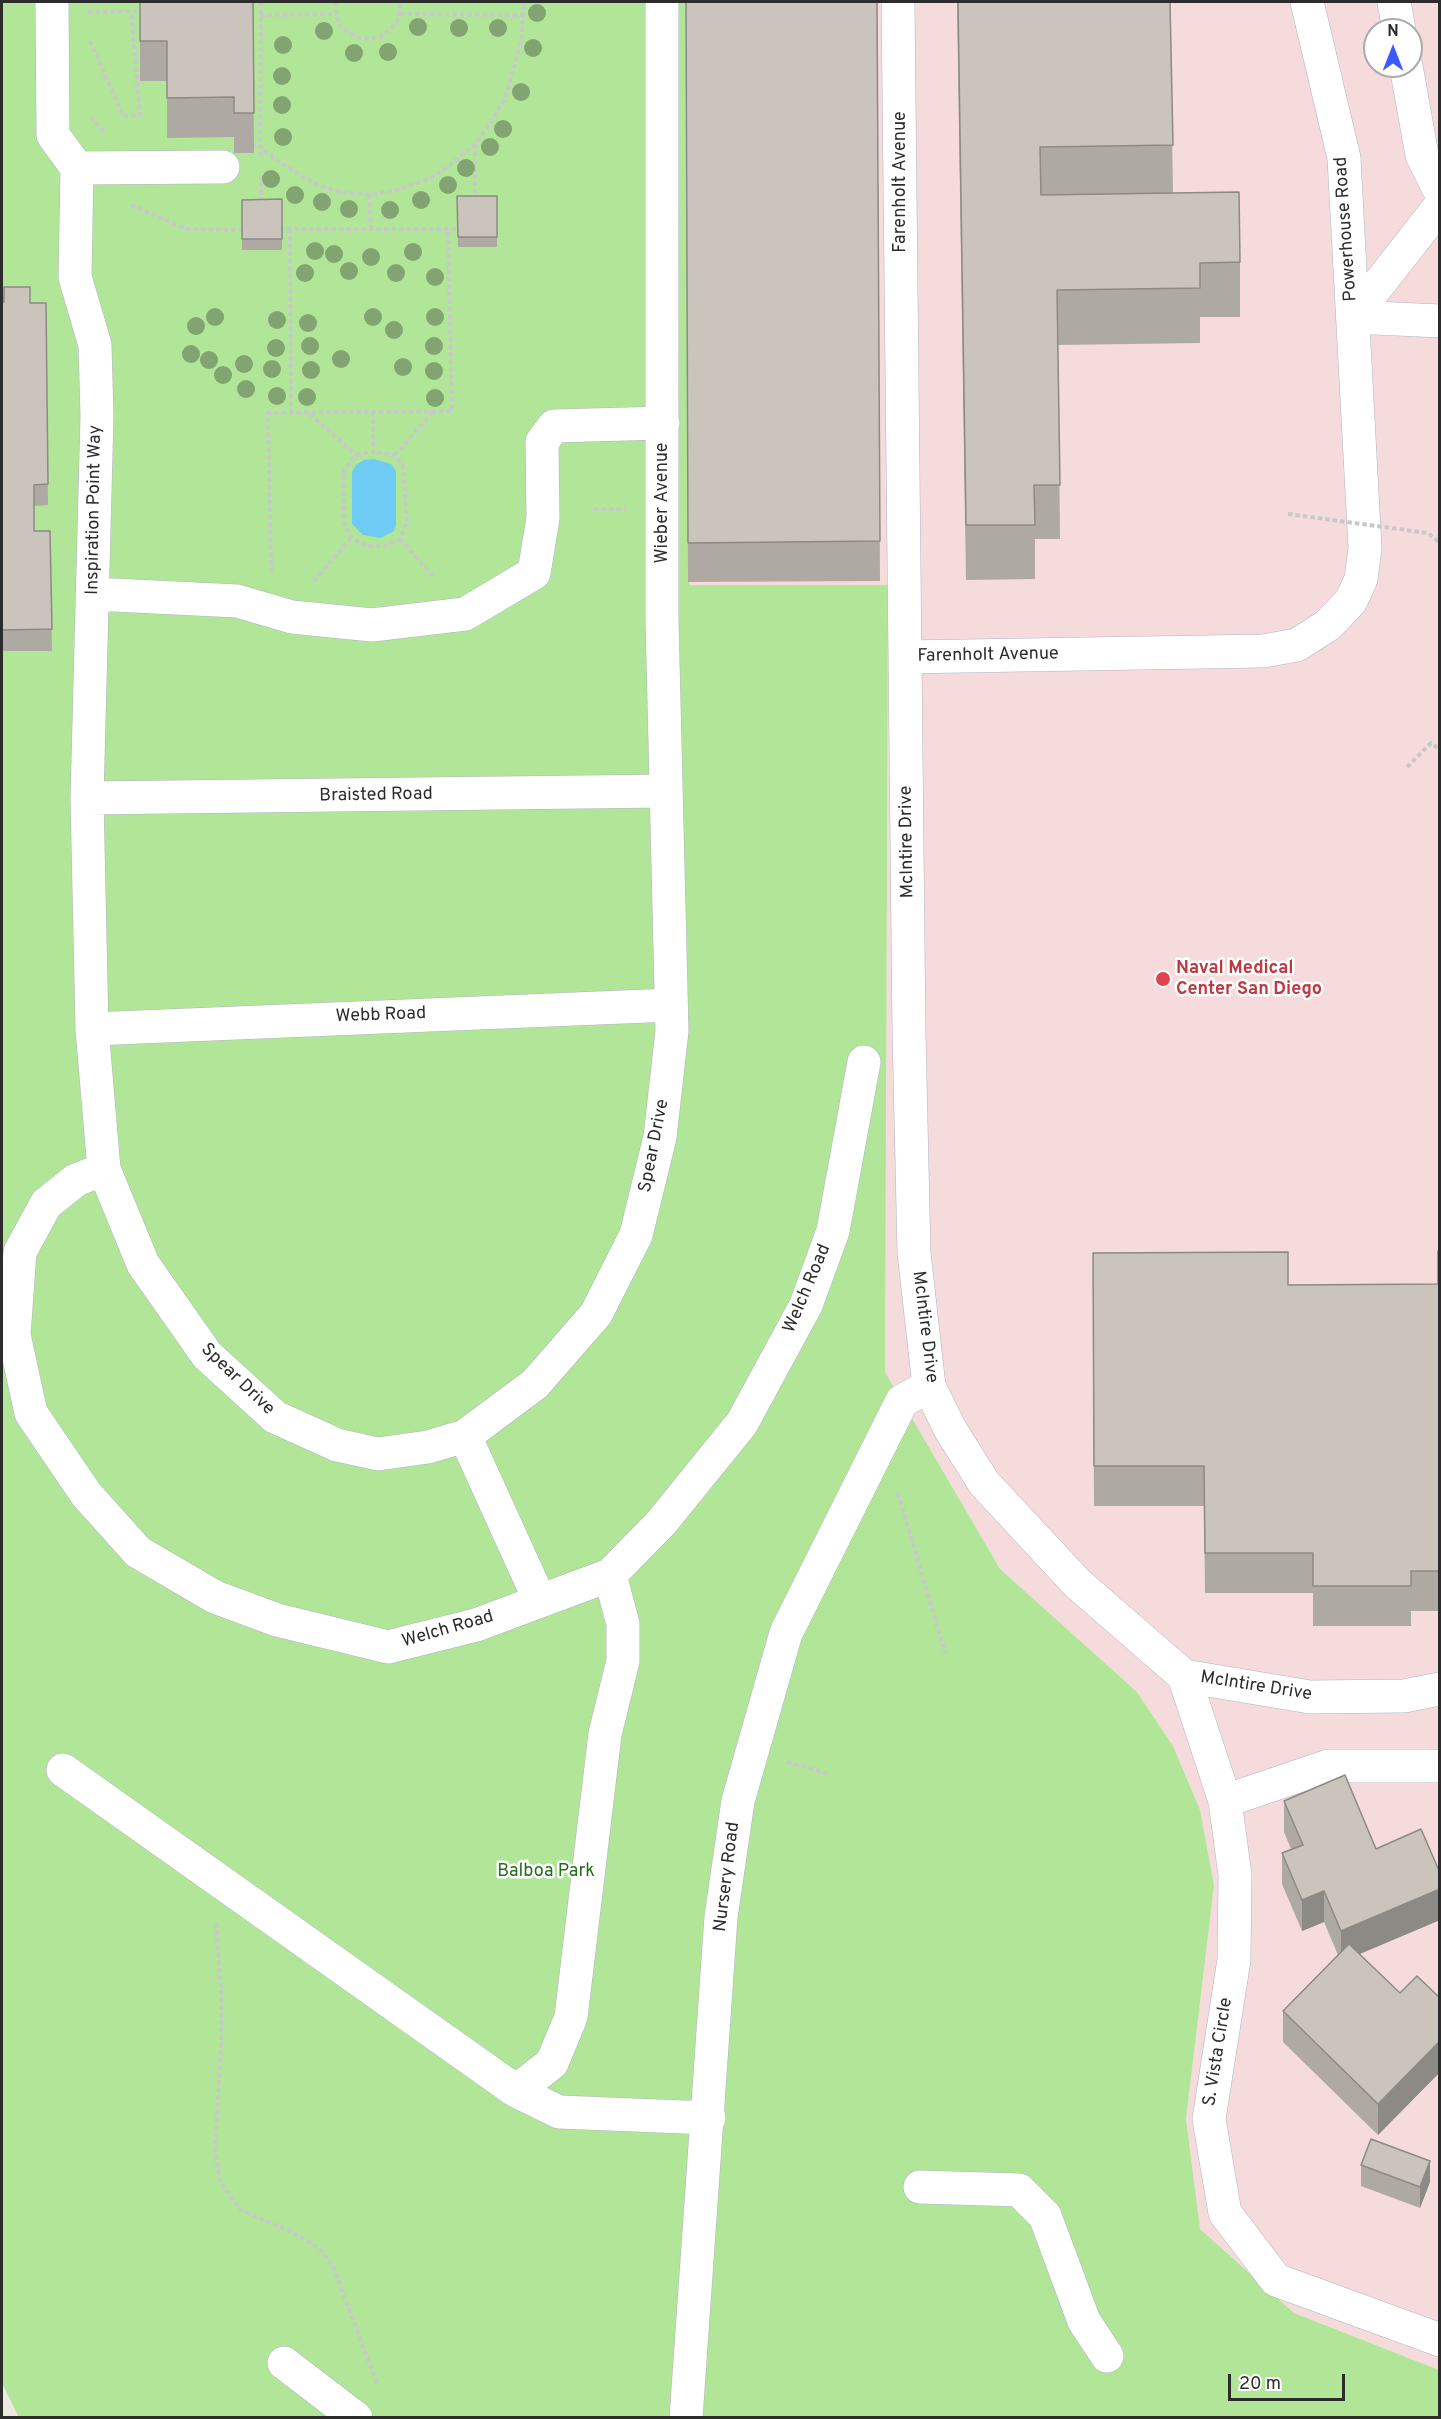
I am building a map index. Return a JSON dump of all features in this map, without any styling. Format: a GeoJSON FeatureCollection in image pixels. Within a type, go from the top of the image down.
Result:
{"type":"FeatureCollection","features":[{"type":"Feature","properties":{"kind":"street","name":"Wieber Avenue"},"geometry":{"type":"LineString","coordinates":[[662,2],[662,620],[671,1005]]}},
{"type":"Feature","properties":{"kind":"street","name":"Farenholt Avenue"},"geometry":{"type":"LineString","coordinates":[[898,2],[905,657],[1263,651],[1297,645],[1328,625],[1352,601],[1361,579],[1365,548],[1353,317]]}},
{"type":"Feature","properties":{"kind":"street","name":"Powerhouse Road"},"geometry":{"type":"LineString","coordinates":[[1307,2],[1344,159],[1353,317]]}},
{"type":"Feature","properties":{"kind":"street"},"geometry":{"type":"LineString","coordinates":[[1394,2],[1397,18]]}},
{"type":"Feature","properties":{"kind":"street"},"geometry":{"type":"LineString","coordinates":[[67,7],[53,135],[77,175],[223,167]]}},
{"type":"Feature","properties":{"kind":"street"},"geometry":{"type":"LineString","coordinates":[[1408,78],[1422,155],[1440,191]]}},
{"type":"Feature","properties":{"kind":"street","name":"Inspiration Point Way"},"geometry":{"type":"LineString","coordinates":[[77,175],[75,277],[95,345],[97,416],[87,798],[92,1029]]}},
{"type":"Feature","properties":{"kind":"street"},"geometry":{"type":"LineString","coordinates":[[1353,317],[1440,206]]}},
{"type":"Feature","properties":{"kind":"street"},"geometry":{"type":"LineString","coordinates":[[1353,317],[1440,321]]}},
{"type":"Feature","properties":{"kind":"street"},"geometry":{"type":"LineString","coordinates":[[93,594],[237,601],[286,616],[372,625],[465,614],[534,573],[543,518],[542,442],[554,426],[663,423]]}},
{"type":"Feature","properties":{"kind":"street","name":"McIntire Drive"},"geometry":{"type":"LineString","coordinates":[[905,657],[914,1253],[929,1386],[950,1428],[984,1483],[1077,1583],[1184,1676],[1310,1697],[1404,1696],[1440,1689]]}},
{"type":"Feature","properties":{"kind":"street","name":"Braisted Road"},"geometry":{"type":"LineString","coordinates":[[87,798],[665,791]]}},
{"type":"Feature","properties":{"kind":"street","name":"Webb Road"},"geometry":{"type":"LineString","coordinates":[[92,1029],[671,1005]]}},
{"type":"Feature","properties":{"kind":"street","name":"Spear Drive"},"geometry":{"type":"LineString","coordinates":[[92,1029],[104,1168],[143,1264],[149,1273],[207,1355],[275,1418],[337,1445],[378,1454],[428,1447],[465,1436],[535,1384],[596,1314],[636,1235],[660,1137],[672,1031],[671,1005]]}},
{"type":"Feature","properties":{"kind":"street","name":"Welch Road"},"geometry":{"type":"LineString","coordinates":[[104,1168],[76,1180],[46,1204],[20,1252],[14,1335],[31,1413],[86,1494],[138,1552],[215,1597],[277,1620],[387,1647],[476,1625],[610,1575],[661,1522],[742,1423],[806,1305],[832,1232],[864,1062]]}},
{"type":"Feature","properties":{"kind":"street","name":"Nursery Road"},"geometry":{"type":"LineString","coordinates":[[686,2418],[709,2118],[721,1917],[738,1801],[786,1633],[902,1401],[929,1386]]}},
{"type":"Feature","properties":{"kind":"street"},"geometry":{"type":"LineString","coordinates":[[465,1436],[540,1601]]}},
{"type":"Feature","properties":{"kind":"street"},"geometry":{"type":"LineString","coordinates":[[516,2091],[552,2062],[571,2016],[605,1734],[623,1661],[623,1624],[610,1575]]}},
{"type":"Feature","properties":{"kind":"street","name":"S. Vista Circle"},"geometry":{"type":"LineString","coordinates":[[1184,1676],[1225,1801],[1235,1875],[1234,1960],[1209,2119],[1226,2213],[1276,2280],[1440,2340]]}},
{"type":"Feature","properties":{"kind":"street"},"geometry":{"type":"LineString","coordinates":[[1225,1801],[1328,1766],[1440,1766]]}},
{"type":"Feature","properties":{"kind":"street"},"geometry":{"type":"LineString","coordinates":[[63,1770],[516,2091],[559,2112],[709,2118]]}},
{"type":"Feature","properties":{"kind":"street"},"geometry":{"type":"LineString","coordinates":[[920,2187],[1019,2190],[1045,2216],[1084,2321],[1107,2356]]}},
{"type":"Feature","properties":{"kind":"street"},"geometry":{"type":"LineString","coordinates":[[285,2363],[357,2418]]}},
{"type":"Feature","properties":{"kind":"path"},"geometry":{"type":"LineString","coordinates":[[261,2],[261,209]]}},
{"type":"Feature","properties":{"kind":"path"},"geometry":{"type":"LineString","coordinates":[[335,2],[336,14],[342,27],[359,38],[369,39],[380,37],[396,24],[400,14],[400,2]]}},
{"type":"Feature","properties":{"kind":"path"},"geometry":{"type":"LineString","coordinates":[[249,146],[260,146],[275,159],[316,184],[339,192],[369,195],[396,190],[429,179],[475,144],[506,96],[519,52],[524,2]]}},
{"type":"Feature","properties":{"kind":"path"},"geometry":{"type":"LineString","coordinates":[[67,7],[140,11]]}},
{"type":"Feature","properties":{"kind":"path"},"geometry":{"type":"LineString","coordinates":[[82,41],[91,41],[123,116],[140,115],[131,11]]}},
{"type":"Feature","properties":{"kind":"path"},"geometry":{"type":"LineString","coordinates":[[260,15],[336,14]]}},
{"type":"Feature","properties":{"kind":"path"},"geometry":{"type":"LineString","coordinates":[[400,14],[524,15]]}},
{"type":"Feature","properties":{"kind":"path"},"geometry":{"type":"LineString","coordinates":[[88,112],[106,135]]}},
{"type":"Feature","properties":{"kind":"path"},"geometry":{"type":"LineString","coordinates":[[475,144],[476,207]]}},
{"type":"Feature","properties":{"kind":"path"},"geometry":{"type":"LineString","coordinates":[[77,175],[187,229],[251,230]]}},
{"type":"Feature","properties":{"kind":"path"},"geometry":{"type":"LineString","coordinates":[[369,195],[371,229]]}},
{"type":"Feature","properties":{"kind":"path"},"geometry":{"type":"LineString","coordinates":[[271,579],[267,413],[452,411],[448,228]]}},
{"type":"Feature","properties":{"kind":"path"},"geometry":{"type":"LineString","coordinates":[[271,230],[466,228]]}},
{"type":"Feature","properties":{"kind":"path"},"geometry":{"type":"LineString","coordinates":[[290,229],[291,413]]}},
{"type":"Feature","properties":{"kind":"path"},"geometry":{"type":"LineString","coordinates":[[395,455],[434,411]]}},
{"type":"Feature","properties":{"kind":"path"},"geometry":{"type":"LineString","coordinates":[[373,412],[373,452]]}},
{"type":"Feature","properties":{"kind":"path"},"geometry":{"type":"LineString","coordinates":[[309,413],[356,455]]}},
{"type":"Feature","properties":{"kind":"path"},"geometry":{"type":"LineString","coordinates":[[373,452],[395,455],[403,466],[407,523],[400,539],[384,546],[366,546],[351,538],[344,522],[344,471],[356,455],[373,452]]}},
{"type":"Feature","properties":{"kind":"path"},"geometry":{"type":"LineString","coordinates":[[594,508],[635,509]]}},
{"type":"Feature","properties":{"kind":"path"},"geometry":{"type":"LineString","coordinates":[[1288,514],[1428,533],[1440,543]]}},
{"type":"Feature","properties":{"kind":"path"},"geometry":{"type":"LineString","coordinates":[[286,616],[351,538]]}},
{"type":"Feature","properties":{"kind":"path"},"geometry":{"type":"LineString","coordinates":[[400,539],[465,614]]}},
{"type":"Feature","properties":{"kind":"path"},"geometry":{"type":"LineString","coordinates":[[1407,767],[1431,743],[1440,750]]}},
{"type":"Feature","properties":{"kind":"path"},"geometry":{"type":"LineString","coordinates":[[897,1489],[945,1653]]}},
{"type":"Feature","properties":{"kind":"path"},"geometry":{"type":"LineString","coordinates":[[783,1761],[829,1774]]}},
{"type":"Feature","properties":{"kind":"path"},"geometry":{"type":"LineString","coordinates":[[212,1875],[221,1989],[221,2048],[215,2150],[220,2182],[241,2210],[296,2234],[320,2249],[333,2266],[368,2365],[382,2397]]}},
{"type":"Feature","properties":{"kind":"shaded area","name":"Naval Medical Center San Diego"},"geometry":{"type":"Polygon","coordinates":[[[687,2],[1439,2],[1439,2370],[1294,2313],[1200,2229],[1186,2119],[1214,1885],[1200,1810],[1173,1746],[1137,1692],[1000,1569],[885,1372],[888,585],[689,585],[687,2]]]}},
{"type":"Feature","properties":{"kind":"green space","name":"Balboa Park"},"geometry":{"type":"Polygon","coordinates":[[[2,2],[687,2],[689,585],[888,585],[885,1372],[1000,1569],[1137,1692],[1173,1746],[1200,1810],[1214,1885],[1186,2119],[1200,2229],[1294,2313],[1439,2370],[1439,2417],[19,2418],[2,2383],[2,2]]]}},
{"type":"Feature","properties":{"kind":"water"},"geometry":{"type":"Polygon","coordinates":[[[374,459],[391,464],[396,471],[396,525],[394,531],[381,538],[363,535],[352,524],[352,472],[356,465],[364,460],[374,459]]]}},
{"type":"Feature","properties":{"kind":"building"},"geometry":{"type":"Polygon","coordinates":[[[140,2],[253,2],[254,113],[234,113],[234,97],[167,98],[167,41],[140,41],[140,2]]]}},
{"type":"Feature","properties":{"kind":"building"},"geometry":{"type":"Polygon","coordinates":[[[686,2],[877,2],[880,541],[688,543],[686,2]]]}},
{"type":"Feature","properties":{"kind":"building"},"geometry":{"type":"Polygon","coordinates":[[[958,2],[1170,2],[1173,145],[1040,147],[1041,195],[1239,192],[1240,262],[1200,263],[1200,288],[1057,290],[1060,485],[1034,485],[1035,525],[966,525],[958,2]]]}},
{"type":"Feature","properties":{"kind":"building"},"geometry":{"type":"Polygon","coordinates":[[[457,196],[497,196],[497,237],[458,237],[457,196]]]}},
{"type":"Feature","properties":{"kind":"building"},"geometry":{"type":"Polygon","coordinates":[[[282,199],[282,239],[242,239],[242,200],[282,199]]]}},
{"type":"Feature","properties":{"kind":"building"},"geometry":{"type":"Polygon","coordinates":[[[4,287],[30,287],[30,303],[46,303],[48,484],[34,485],[34,531],[50,531],[52,629],[2,630],[2,302],[4,302],[4,287]]]}},
{"type":"Feature","properties":{"kind":"building"},"geometry":{"type":"Polygon","coordinates":[[[1438,1251],[1440,1251],[1440,1571],[1411,1571],[1411,1586],[1313,1586],[1313,1553],[1205,1553],[1204,1466],[1094,1466],[1093,1253],[1288,1252],[1288,1285],[1438,1284],[1438,1251]]]}},
{"type":"Feature","properties":{"kind":"building"},"geometry":{"type":"Polygon","coordinates":[[[1345,1775],[1376,1849],[1421,1829],[1440,1873],[1440,1889],[1341,1931],[1324,1891],[1302,1900],[1282,1853],[1303,1845],[1284,1801],[1345,1775]]]}},
{"type":"Feature","properties":{"kind":"building"},"geometry":{"type":"Polygon","coordinates":[[[1349,1944],[1400,1993],[1417,1976],[1440,1998],[1440,2041],[1378,2104],[1283,2011],[1349,1944]]]}},
{"type":"Feature","properties":{"kind":"building"},"geometry":{"type":"Polygon","coordinates":[[[1371,2139],[1430,2161],[1420,2187],[1361,2165],[1371,2139]]]}},
{"type":"Feature","properties":{"kind":"place","name":"Naval Medical Center San Diego"},"geometry":{"type":"Point","coordinates":[1163,979]}}]}
